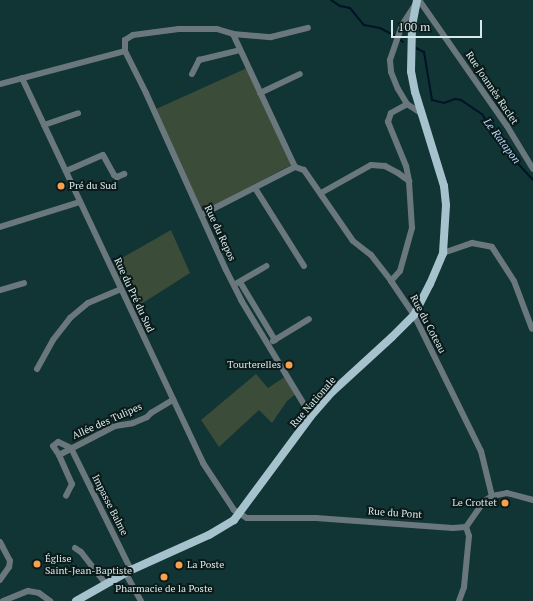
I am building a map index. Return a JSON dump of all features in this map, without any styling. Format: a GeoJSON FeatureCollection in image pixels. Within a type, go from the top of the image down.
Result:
{"type":"FeatureCollection","features":[{"type":"Feature","properties":{"kind":"main road","name":"Rue Nationale"},"geometry":{"type":"LineString","coordinates":[[76,601],[129,572],[209,536],[234,520],[240,514],[311,416],[332,392],[414,315],[430,284],[443,253],[446,229],[444,186],[421,114],[411,71],[411,46],[417,1]]}},
{"type":"Feature","properties":{"kind":"street"},"geometry":{"type":"LineString","coordinates":[[417,1],[402,25],[390,60],[390,72],[407,104],[421,114]]}},
{"type":"Feature","properties":{"kind":"street","name":"Rue Joannès Raclet"},"geometry":{"type":"LineString","coordinates":[[417,1],[507,126],[533,168]]}},
{"type":"Feature","properties":{"kind":"street"},"geometry":{"type":"LineString","coordinates":[[0,84],[125,51],[126,40],[133,35],[179,29],[217,29],[232,34],[271,37],[308,28]]}},
{"type":"Feature","properties":{"kind":"street"},"geometry":{"type":"LineString","coordinates":[[201,215],[295,167],[232,34]]}},
{"type":"Feature","properties":{"kind":"street"},"geometry":{"type":"LineString","coordinates":[[192,74],[199,60],[240,50]]}},
{"type":"Feature","properties":{"kind":"street","name":"Rue du Repos"},"geometry":{"type":"LineString","coordinates":[[125,51],[146,93],[201,215],[269,343],[311,416]]}},
{"type":"Feature","properties":{"kind":"street"},"geometry":{"type":"LineString","coordinates":[[260,93],[300,74]]}},
{"type":"Feature","properties":{"kind":"street","name":"Rue du Pré du Sud"},"geometry":{"type":"LineString","coordinates":[[22,78],[202,463],[229,505],[240,514]]}},
{"type":"Feature","properties":{"kind":"street"},"geometry":{"type":"LineString","coordinates":[[391,281],[400,271],[412,228],[409,181],[400,148],[388,122],[391,113],[407,104]]}},
{"type":"Feature","properties":{"kind":"street"},"geometry":{"type":"LineString","coordinates":[[44,125],[78,113]]}},
{"type":"Feature","properties":{"kind":"street"},"geometry":{"type":"LineString","coordinates":[[66,171],[102,155],[117,178],[124,174]]}},
{"type":"Feature","properties":{"kind":"street"},"geometry":{"type":"LineString","coordinates":[[321,193],[371,165],[385,166],[409,181]]}},
{"type":"Feature","properties":{"kind":"street","name":"Rue du Coteau"},"geometry":{"type":"LineString","coordinates":[[295,167],[304,170],[353,241],[371,255],[414,315],[481,451],[492,496]]}},
{"type":"Feature","properties":{"kind":"street"},"geometry":{"type":"LineString","coordinates":[[255,188],[304,266]]}},
{"type":"Feature","properties":{"kind":"street"},"geometry":{"type":"LineString","coordinates":[[0,227],[80,202]]}},
{"type":"Feature","properties":{"kind":"street"},"geometry":{"type":"LineString","coordinates":[[443,253],[472,243],[492,246],[514,280],[532,329]]}},
{"type":"Feature","properties":{"kind":"street"},"geometry":{"type":"LineString","coordinates":[[266,266],[237,284],[275,340]]}},
{"type":"Feature","properties":{"kind":"street"},"geometry":{"type":"LineString","coordinates":[[0,290],[24,283]]}},
{"type":"Feature","properties":{"kind":"street"},"geometry":{"type":"LineString","coordinates":[[37,369],[52,340],[70,318],[88,303],[121,289]]}},
{"type":"Feature","properties":{"kind":"street"},"geometry":{"type":"LineString","coordinates":[[269,343],[309,319]]}},
{"type":"Feature","properties":{"kind":"street","name":"Allée des Tulipes"},"geometry":{"type":"LineString","coordinates":[[71,448],[58,442],[53,446],[59,455],[115,426],[133,423],[147,417],[151,412],[173,400]]}},
{"type":"Feature","properties":{"kind":"street","name":"Impasse Balme"},"geometry":{"type":"LineString","coordinates":[[71,448],[141,601]]}},
{"type":"Feature","properties":{"kind":"street"},"geometry":{"type":"LineString","coordinates":[[59,455],[72,484],[66,496]]}},
{"type":"Feature","properties":{"kind":"street"},"geometry":{"type":"LineString","coordinates":[[459,601],[464,587],[469,536],[466,527],[484,501],[492,496],[507,493],[533,500]]}},
{"type":"Feature","properties":{"kind":"street","name":"Rue du Pont"},"geometry":{"type":"LineString","coordinates":[[240,514],[247,518],[316,518],[453,528],[466,527]]}},
{"type":"Feature","properties":{"kind":"street"},"geometry":{"type":"LineString","coordinates":[[0,542],[10,561],[9,567],[1,576]]}},
{"type":"Feature","properties":{"kind":"street"},"geometry":{"type":"LineString","coordinates":[[75,548],[81,552],[106,584]]}},
{"type":"Feature","properties":{"kind":"street"},"geometry":{"type":"LineString","coordinates":[[3,601],[28,591],[34,591],[50,601]]}},
{"type":"Feature","properties":{"kind":"green space"},"geometry":{"type":"Polygon","coordinates":[[[247,68],[291,165],[206,210],[200,208],[156,109],[247,68]]]}},
{"type":"Feature","properties":{"kind":"green space"},"geometry":{"type":"Polygon","coordinates":[[[171,230],[190,273],[135,308],[113,263],[171,230]]]}},
{"type":"Feature","properties":{"kind":"green space"},"geometry":{"type":"Polygon","coordinates":[[[256,374],[268,388],[286,376],[296,394],[287,401],[272,423],[259,410],[219,447],[201,420],[256,374]]]}},
{"type":"Feature","properties":{"kind":"waterway","name":"Le Ratapon"},"geometry":{"type":"LineString","coordinates":[[331,0],[340,6],[350,8],[364,25],[380,28],[395,36]]}},
{"type":"Feature","properties":{"kind":"waterway","name":"Le Ratapon"},"geometry":{"type":"LineString","coordinates":[[399,39],[403,42]]}},
{"type":"Feature","properties":{"kind":"waterway","name":"Le Ratapon"},"geometry":{"type":"LineString","coordinates":[[416,48],[424,52],[432,100],[444,103],[455,99],[461,100],[482,114],[508,153],[533,180]]}},
{"type":"Feature","properties":{"kind":"place","name":"Pré du Sud"},"geometry":{"type":"Point","coordinates":[61,186]}},
{"type":"Feature","properties":{"kind":"place","name":"Tourterelles"},"geometry":{"type":"Point","coordinates":[289,365]}},
{"type":"Feature","properties":{"kind":"place","name":"Le Crottet"},"geometry":{"type":"Point","coordinates":[505,503]}},
{"type":"Feature","properties":{"kind":"place","name":"Église Saint-Jean-Baptiste"},"geometry":{"type":"Point","coordinates":[37,564]}},
{"type":"Feature","properties":{"kind":"place","name":"La Poste"},"geometry":{"type":"Point","coordinates":[179,565]}},
{"type":"Feature","properties":{"kind":"place","name":"Pharmacie de la Poste"},"geometry":{"type":"Point","coordinates":[164,577]}}]}
